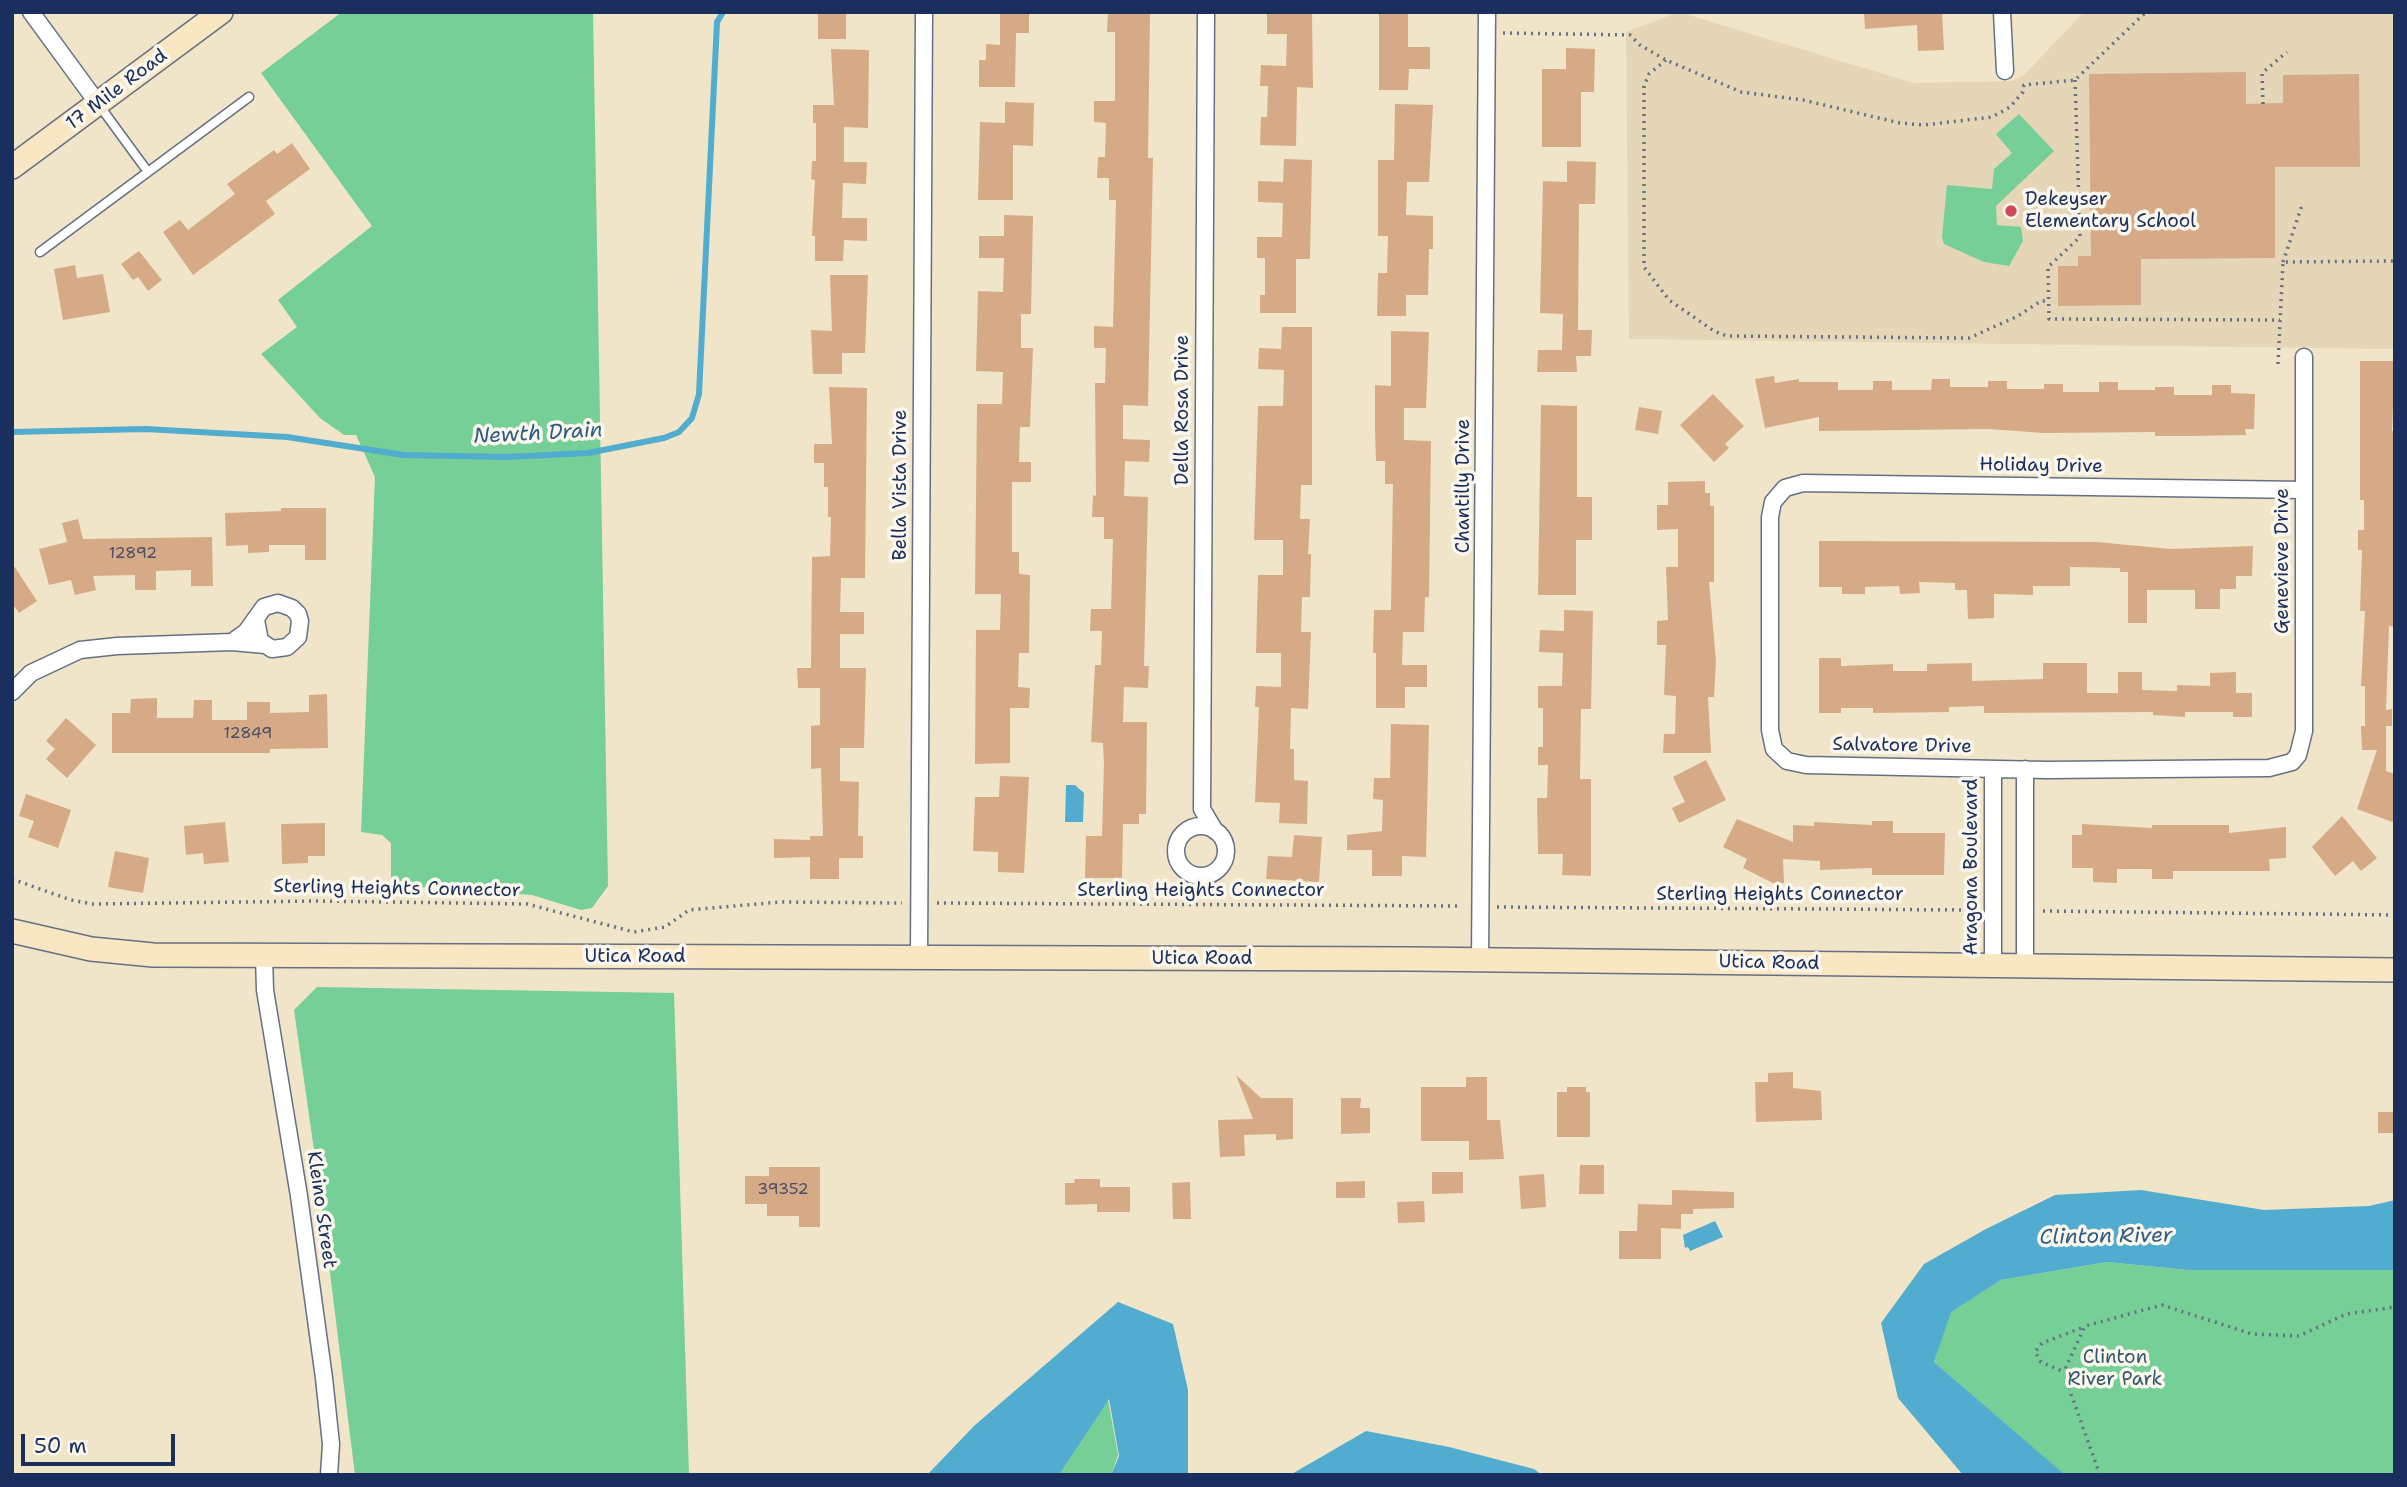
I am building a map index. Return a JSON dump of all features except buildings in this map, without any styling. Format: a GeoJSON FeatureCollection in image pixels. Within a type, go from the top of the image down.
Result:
{"type":"FeatureCollection","features":[{"type":"Feature","properties":{"kind":"street"},"geometry":{"type":"LineString","coordinates":[[31,12],[99,105]]}},
{"type":"Feature","properties":{"kind":"street","name":"17 Mile Road"},"geometry":{"type":"LineString","coordinates":[[12,167],[221,12]]}},
{"type":"Feature","properties":{"kind":"street","name":"Bella Vista Drive"},"geometry":{"type":"LineString","coordinates":[[919,959],[924,12]]}},
{"type":"Feature","properties":{"kind":"street","name":"Della Rosa Drive"},"geometry":{"type":"LineString","coordinates":[[1202,809],[1206,12]]}},
{"type":"Feature","properties":{"kind":"street","name":"Chantilly Drive"},"geometry":{"type":"LineString","coordinates":[[1480,961],[1487,12]]}},
{"type":"Feature","properties":{"kind":"street"},"geometry":{"type":"LineString","coordinates":[[2002,12],[2005,71]]}},
{"type":"Feature","properties":{"kind":"street","name":"Genevieve Drive"},"geometry":{"type":"LineString","coordinates":[[2292,762],[2298,755],[2304,731],[2304,357]]}},
{"type":"Feature","properties":{"kind":"street","name":"Holiday Drive"},"geometry":{"type":"LineString","coordinates":[[1779,494],[1803,483],[2304,490]]}},
{"type":"Feature","properties":{"kind":"street","name":"Salvatore Drive"},"geometry":{"type":"LineString","coordinates":[[1779,494],[1773,502],[1770,517],[1770,730],[1774,749],[1780,757],[1795,764],[1993,769],[2269,768],[2292,762]]}},
{"type":"Feature","properties":{"kind":"street"},"geometry":{"type":"LineString","coordinates":[[12,692],[31,673],[80,650],[232,642],[280,649],[294,643],[300,621],[292,608],[278,603],[264,607],[256,620],[232,642]]}},
{"type":"Feature","properties":{"kind":"street"},"geometry":{"type":"LineString","coordinates":[[256,620],[256,634],[265,645]]}},
{"type":"Feature","properties":{"kind":"street","name":"Aragona Boulevard"},"geometry":{"type":"LineString","coordinates":[[1993,769],[1993,965]]}},
{"type":"Feature","properties":{"kind":"street"},"geometry":{"type":"LineString","coordinates":[[2025,769],[2025,966]]}},
{"type":"Feature","properties":{"kind":"street"},"geometry":{"type":"LineString","coordinates":[[1202,809],[1215,831],[1225,844],[1224,860],[1214,872],[1198,876],[1183,869],[1176,854],[1179,838],[1202,809]]}},
{"type":"Feature","properties":{"kind":"street"},"geometry":{"type":"LineString","coordinates":[[1185,831],[1200,826],[1215,831]]}},
{"type":"Feature","properties":{"kind":"street","name":"Utica Road"},"geometry":{"type":"LineString","coordinates":[[12,931],[120,953],[264,956],[1480,961],[2395,970]]}},
{"type":"Feature","properties":{"kind":"street","name":"Kleino Street"},"geometry":{"type":"LineString","coordinates":[[264,956],[265,990],[299,1196],[324,1378],[331,1444],[326,1473]]}},
{"type":"Feature","properties":{"kind":"lane"},"geometry":{"type":"LineString","coordinates":[[40,252],[249,97]]}},
{"type":"Feature","properties":{"kind":"lane"},"geometry":{"type":"LineString","coordinates":[[99,105],[148,172]]}},
{"type":"Feature","properties":{"kind":"path"},"geometry":{"type":"LineString","coordinates":[[1501,33],[1630,35],[1640,45],[1666,60],[1741,92],[1803,100],[1900,123],[1924,125],[1992,117],[2010,107],[2024,92],[2024,85],[2075,80],[2146,12]]}},
{"type":"Feature","properties":{"kind":"path"},"geometry":{"type":"LineString","coordinates":[[2263,103],[2262,73],[2287,52]]}},
{"type":"Feature","properties":{"kind":"path"},"geometry":{"type":"LineString","coordinates":[[1666,60],[1649,74],[1644,86],[1644,267],[1669,300],[1714,331],[1727,336],[1969,338],[2018,316],[2041,301],[2049,301]]}},
{"type":"Feature","properties":{"kind":"path"},"geometry":{"type":"LineString","coordinates":[[2075,80],[2080,237],[2048,267],[2049,319],[2280,320]]}},
{"type":"Feature","properties":{"kind":"path"},"geometry":{"type":"LineString","coordinates":[[2278,364],[2283,262],[2302,205]]}},
{"type":"Feature","properties":{"kind":"path"},"geometry":{"type":"LineString","coordinates":[[2283,262],[2395,261]]}},
{"type":"Feature","properties":{"kind":"path","name":"Sterling Heights Connector"},"geometry":{"type":"LineString","coordinates":[[12,879],[71,900],[93,904],[305,901],[527,904],[634,932],[665,927],[689,910],[780,902],[903,903]]}},
{"type":"Feature","properties":{"kind":"path"},"geometry":{"type":"LineString","coordinates":[[1201,905],[1202,897]]}},
{"type":"Feature","properties":{"kind":"path","name":"Sterling Heights Connector"},"geometry":{"type":"LineString","coordinates":[[933,903],[1468,906]]}},
{"type":"Feature","properties":{"kind":"path","name":"Sterling Heights Connector"},"geometry":{"type":"LineString","coordinates":[[1495,907],[1980,911]]}},
{"type":"Feature","properties":{"kind":"path"},"geometry":{"type":"LineString","coordinates":[[2036,911],[2395,915]]}},
{"type":"Feature","properties":{"kind":"path"},"geometry":{"type":"LineString","coordinates":[[2067,1374],[2041,1362],[2035,1352],[2042,1343],[2085,1326],[2162,1305],[2252,1334],[2299,1336],[2346,1314],[2395,1307]]}},
{"type":"Feature","properties":{"kind":"path"},"geometry":{"type":"LineString","coordinates":[[2085,1326],[2066,1367],[2071,1394],[2100,1475]]}},
{"type":"Feature","properties":{"kind":"shaded area","name":"Dekeyser Elementary School"},"geometry":{"type":"Polygon","coordinates":[[[1679,12],[1913,83],[2012,81],[2023,76],[2084,12],[2395,12],[2395,349],[1629,339],[1626,32],[1679,12]]]}},
{"type":"Feature","properties":{"kind":"green space"},"geometry":{"type":"Polygon","coordinates":[[[342,12],[593,12],[608,886],[592,908],[581,910],[532,895],[391,885],[391,843],[382,835],[361,832],[375,477],[356,435],[344,435],[320,418],[261,354],[297,327],[278,300],[372,226],[261,73],[342,12]]]}},
{"type":"Feature","properties":{"kind":"green space"},"geometry":{"type":"Polygon","coordinates":[[[2019,114],[2054,151],[1996,206],[1997,225],[2021,227],[2023,241],[2009,266],[1984,262],[1944,244],[1942,237],[1947,185],[1992,189],[1994,169],[2012,153],[1996,134],[2019,114]]]}},
{"type":"Feature","properties":{"kind":"green space"},"geometry":{"type":"Polygon","coordinates":[[[317,987],[674,993],[689,1475],[355,1475],[320,1192],[294,1010],[317,987]]]}},
{"type":"Feature","properties":{"kind":"green space","name":"Clinton River Park"},"geometry":{"type":"Polygon","coordinates":[[[2107,1262],[2186,1270],[2395,1270],[2395,1475],[2064,1475],[1934,1362],[1950,1312],[2001,1280],[2107,1262]]]}},
{"type":"Feature","properties":{"kind":"green space"},"geometry":{"type":"Polygon","coordinates":[[[1108,1399],[1118,1455],[1111,1475],[1059,1475],[1108,1399]]]}},
{"type":"Feature","properties":{"kind":"water"},"geometry":{"type":"Polygon","coordinates":[[[1066,785],[1075,785],[1084,793],[1083,822],[1065,822],[1066,785]]]}},
{"type":"Feature","properties":{"kind":"water","name":"Clinton River"},"geometry":{"type":"Polygon","coordinates":[[[2141,1190],[2264,1210],[2369,1206],[2395,1200],[2395,1270],[2187,1270],[2107,1262],[2001,1280],[1951,1312],[1934,1362],[2065,1475],[1963,1475],[1898,1398],[1881,1323],[1924,1264],[1986,1229],[2055,1195],[2141,1190]]]}},
{"type":"Feature","properties":{"kind":"water"},"geometry":{"type":"Polygon","coordinates":[[[1715,1221],[1723,1237],[1690,1251],[1688,1247],[1685,1248],[1683,1235],[1715,1221]]]}},
{"type":"Feature","properties":{"kind":"water"},"geometry":{"type":"Polygon","coordinates":[[[1118,1302],[1173,1324],[1188,1390],[1188,1475],[1111,1475],[1119,1456],[1109,1399],[1059,1475],[927,1475],[974,1426],[1118,1302]]]}},
{"type":"Feature","properties":{"kind":"water"},"geometry":{"type":"Polygon","coordinates":[[[1366,1431],[1449,1447],[1534,1469],[1542,1475],[1290,1475],[1366,1431]]]}},
{"type":"Feature","properties":{"kind":"waterway","name":"Newth Drain"},"geometry":{"type":"LineString","coordinates":[[12,432],[146,429],[287,437],[404,455],[507,457],[588,453],[664,438],[679,432],[692,418],[699,394],[717,22],[723,12]]}},
{"type":"Feature","properties":{"kind":"place","name":"Dekeyser Elementary School"},"geometry":{"type":"Point","coordinates":[2011,211]}}]}
